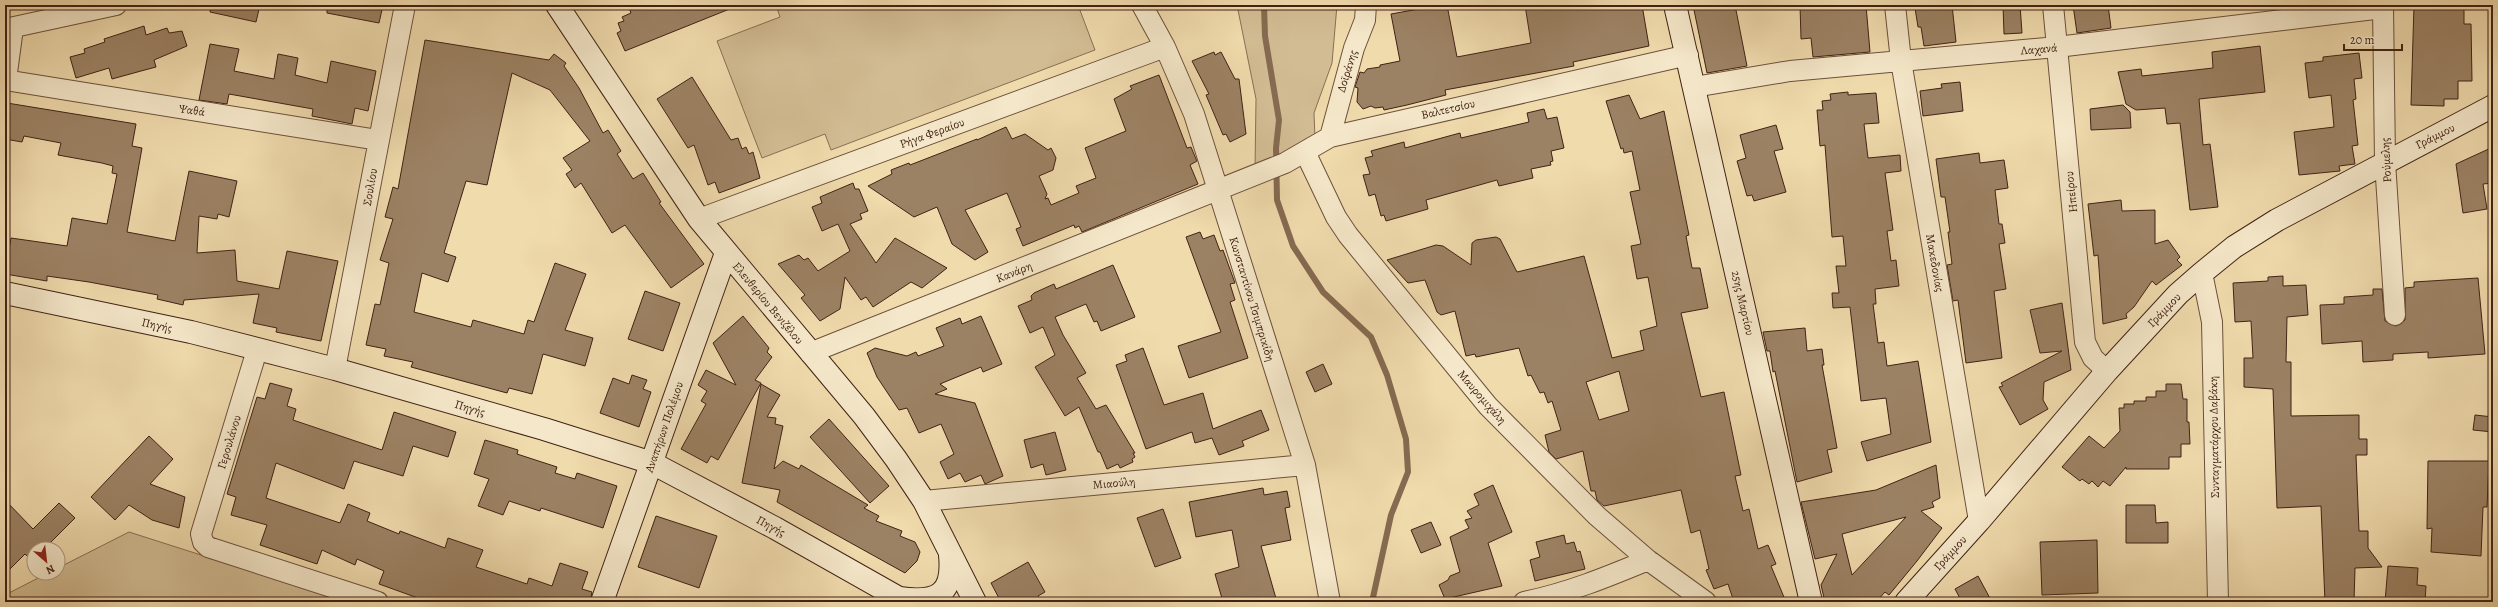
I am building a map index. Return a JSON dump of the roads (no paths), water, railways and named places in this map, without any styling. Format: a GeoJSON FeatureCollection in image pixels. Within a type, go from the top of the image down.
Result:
{"type":"FeatureCollection","features":[{"type":"Feature","properties":{"kind":"main road","name":"Ελευθερίου Βενιζέλου"},"geometry":{"type":"LineString","coordinates":[[557,5],[699,220],[864,416],[924,501],[975,602]]}},
{"type":"Feature","properties":{"kind":"main road","name":"25ης Μαρτίου"},"geometry":{"type":"LineString","coordinates":[[1675,5],[1688,55],[1811,602]]}},
{"type":"Feature","properties":{"kind":"main road","name":"Γράμμου"},"geometry":{"type":"LineString","coordinates":[[1906,602],[1979,521],[2107,371],[2178,294],[2202,273],[2234,247],[2277,220],[2493,106]]}},
{"type":"Feature","properties":{"kind":"main road","name":"Αναπήρων Πολέμου"},"geometry":{"type":"LineString","coordinates":[[602,602],[726,253]]}},
{"type":"Feature","properties":{"kind":"main road","name":"Πηγής"},"geometry":{"type":"LineString","coordinates":[[5,293],[191,332],[335,369],[537,427],[652,463],[775,528],[901,601]]}},
{"type":"Feature","properties":{"kind":"main road"},"geometry":{"type":"LineString","coordinates":[[901,601],[922,601],[935,597],[947,587],[952,573],[950,553]]}},
{"type":"Feature","properties":{"kind":"street"},"geometry":{"type":"LineString","coordinates":[[6,80],[9,28],[116,5]]}},
{"type":"Feature","properties":{"kind":"street","name":"Σουλίου"},"geometry":{"type":"LineString","coordinates":[[335,369],[405,5]]}},
{"type":"Feature","properties":{"kind":"street","name":"Κωνσταντίνου Τσιμπρικίδη"},"geometry":{"type":"LineString","coordinates":[[1142,5],[1165,47],[1194,114],[1305,465],[1330,602]]}},
{"type":"Feature","properties":{"kind":"street","name":"Δοϊράνης"},"geometry":{"type":"LineString","coordinates":[[1330,137],[1354,48],[1365,20],[1366,5]]}},
{"type":"Feature","properties":{"kind":"street","name":"Μακεδονίας"},"geometry":{"type":"LineString","coordinates":[[1895,5],[1901,61],[1979,521]]}},
{"type":"Feature","properties":{"kind":"street","name":"Ηπείρου"},"geometry":{"type":"LineString","coordinates":[[2053,5],[2085,342],[2093,358],[2107,371]]}},
{"type":"Feature","properties":{"kind":"street","name":"Λαχανά"},"geometry":{"type":"LineString","coordinates":[[1694,87],[1790,71],[2057,47],[2383,6]]}},
{"type":"Feature","properties":{"kind":"street","name":"Ρούμελης"},"geometry":{"type":"LineString","coordinates":[[2383,6],[2385,162],[2395,315]]}},
{"type":"Feature","properties":{"kind":"street","name":"Ρήγα Φεραίου"},"geometry":{"type":"LineString","coordinates":[[699,220],[1165,47]]}},
{"type":"Feature","properties":{"kind":"street","name":"Βαλτετσίου"},"geometry":{"type":"LineString","coordinates":[[1218,190],[1285,163],[1330,137],[1688,55]]}},
{"type":"Feature","properties":{"kind":"street","name":"Ψαθά"},"geometry":{"type":"LineString","coordinates":[[6,80],[378,140]]}},
{"type":"Feature","properties":{"kind":"street","name":"Μαυρομιχάλη"},"geometry":{"type":"LineString","coordinates":[[1305,152],[1336,217],[1348,235],[1488,406],[1597,516],[1648,560],[1706,602]]}},
{"type":"Feature","properties":{"kind":"street","name":"Κανάρη"},"geometry":{"type":"LineString","coordinates":[[810,353],[1218,190]]}},
{"type":"Feature","properties":{"kind":"street","name":"Συνταγματάρχου Δαβάκη"},"geometry":{"type":"LineString","coordinates":[[2202,273],[2212,322],[2218,602]]}},
{"type":"Feature","properties":{"kind":"street","name":"Γερουλάνου"},"geometry":{"type":"LineString","coordinates":[[257,350],[201,534],[203,542],[208,547],[378,602]]}},
{"type":"Feature","properties":{"kind":"street","name":"Μιαούλη"},"geometry":{"type":"LineString","coordinates":[[924,501],[1305,465]]}},
{"type":"Feature","properties":{"kind":"street"},"geometry":{"type":"LineString","coordinates":[[1524,602],[1553,596],[1599,581],[1648,560]]}},
{"type":"Feature","properties":{"kind":"waterway"},"geometry":{"type":"LineString","coordinates":[[1264,5],[1265,36],[1279,120],[1276,148],[1277,200],[1293,246],[1323,292],[1371,337],[1387,375],[1406,439],[1408,472],[1391,515],[1372,602]]}}]}
